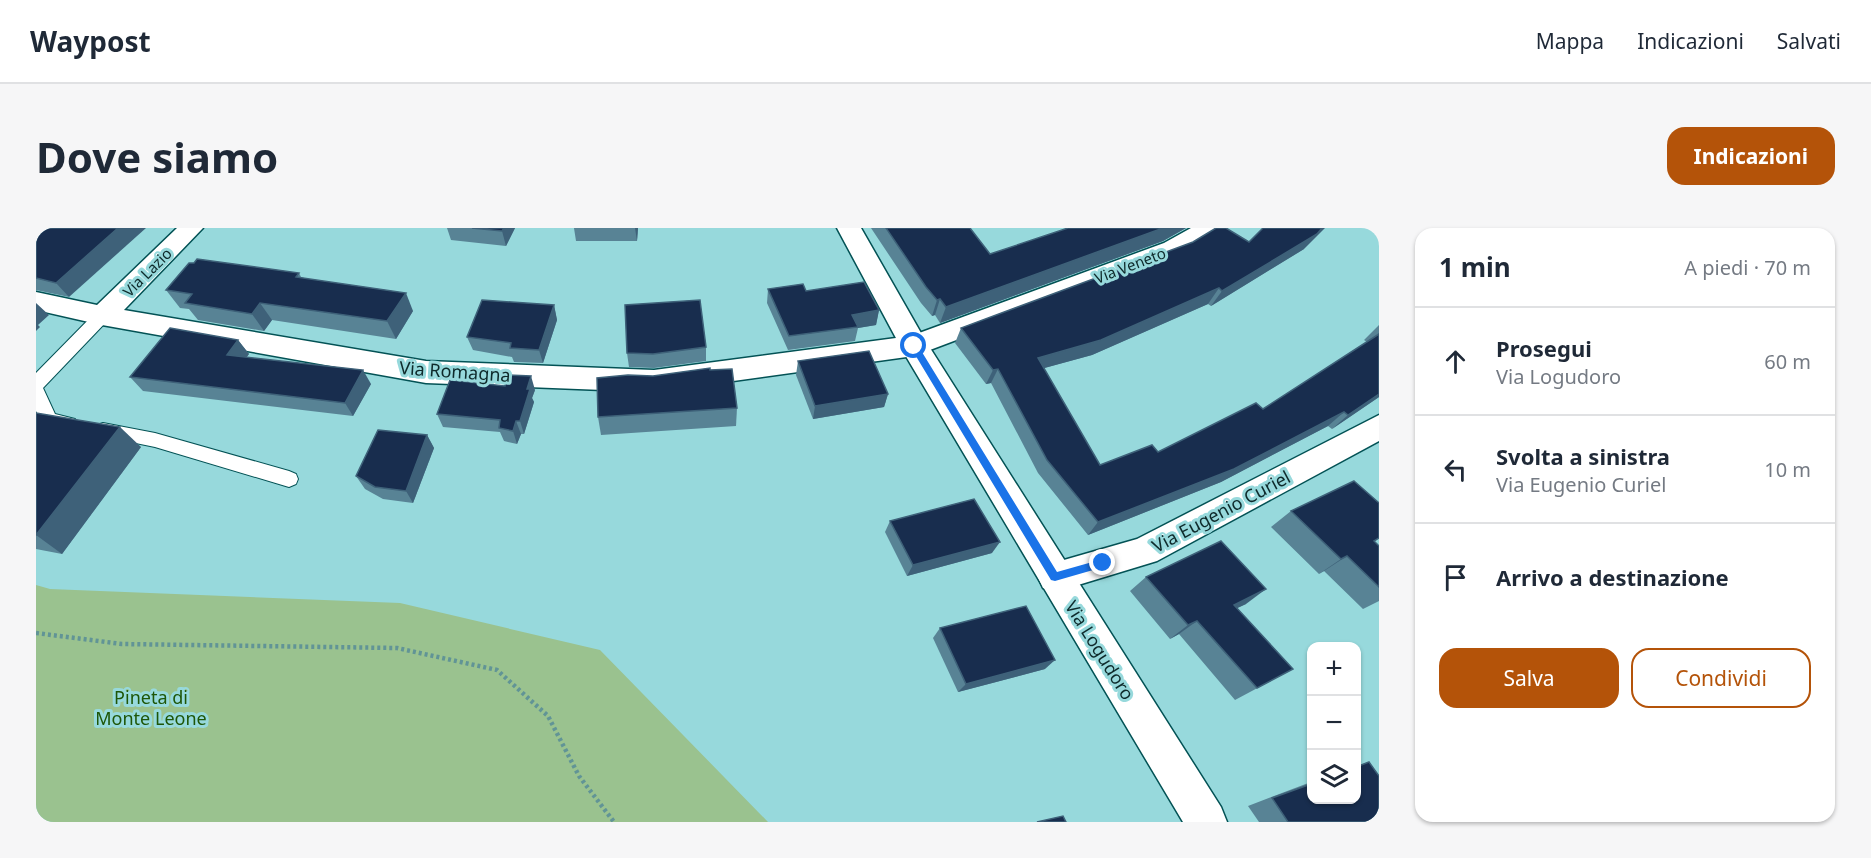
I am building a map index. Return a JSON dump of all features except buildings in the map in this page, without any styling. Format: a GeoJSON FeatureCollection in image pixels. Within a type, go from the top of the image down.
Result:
{"type":"FeatureCollection","features":[{"type":"Feature","properties":{"kind":"street","name":"Via Lazio"},"geometry":{"type":"LineString","coordinates":[[102,316],[191,228]]}},
{"type":"Feature","properties":{"kind":"street","name":"Via Logudoro"},"geometry":{"type":"LineString","coordinates":[[849,228],[914,346],[1206,822]]}},
{"type":"Feature","properties":{"kind":"street","name":"Via Veneto"},"geometry":{"type":"LineString","coordinates":[[914,346],[1173,249],[1209,228]]}},
{"type":"Feature","properties":{"kind":"street","name":"Via Romagna"},"geometry":{"type":"LineString","coordinates":[[36,301],[102,316],[426,372],[654,381],[914,346]]}},
{"type":"Feature","properties":{"kind":"street","name":"Via Eugenio Curiel"},"geometry":{"type":"LineString","coordinates":[[1055,577],[1145,551],[1379,427]]}},
{"type":"Feature","properties":{"kind":"lane"},"geometry":{"type":"LineString","coordinates":[[36,384],[102,316]]}},
{"type":"Feature","properties":{"kind":"lane"},"geometry":{"type":"LineString","coordinates":[[36,391],[49,420],[155,440],[289,480]]}},
{"type":"Feature","properties":{"kind":"path"},"geometry":{"type":"LineString","coordinates":[[36,633],[122,644],[397,648],[497,670],[548,716],[579,776],[614,822]]}},
{"type":"Feature","properties":{"kind":"green space","name":"Pineta di Monte Leone"},"geometry":{"type":"Polygon","coordinates":[[[36,585],[50,589],[400,603],[600,650],[768,822],[36,822],[36,585]]]}},
{"type":"Feature","properties":{"kind":"route"},"geometry":{"type":"LineString","coordinates":[[914,346],[1055,577],[1103,563]]}}]}
